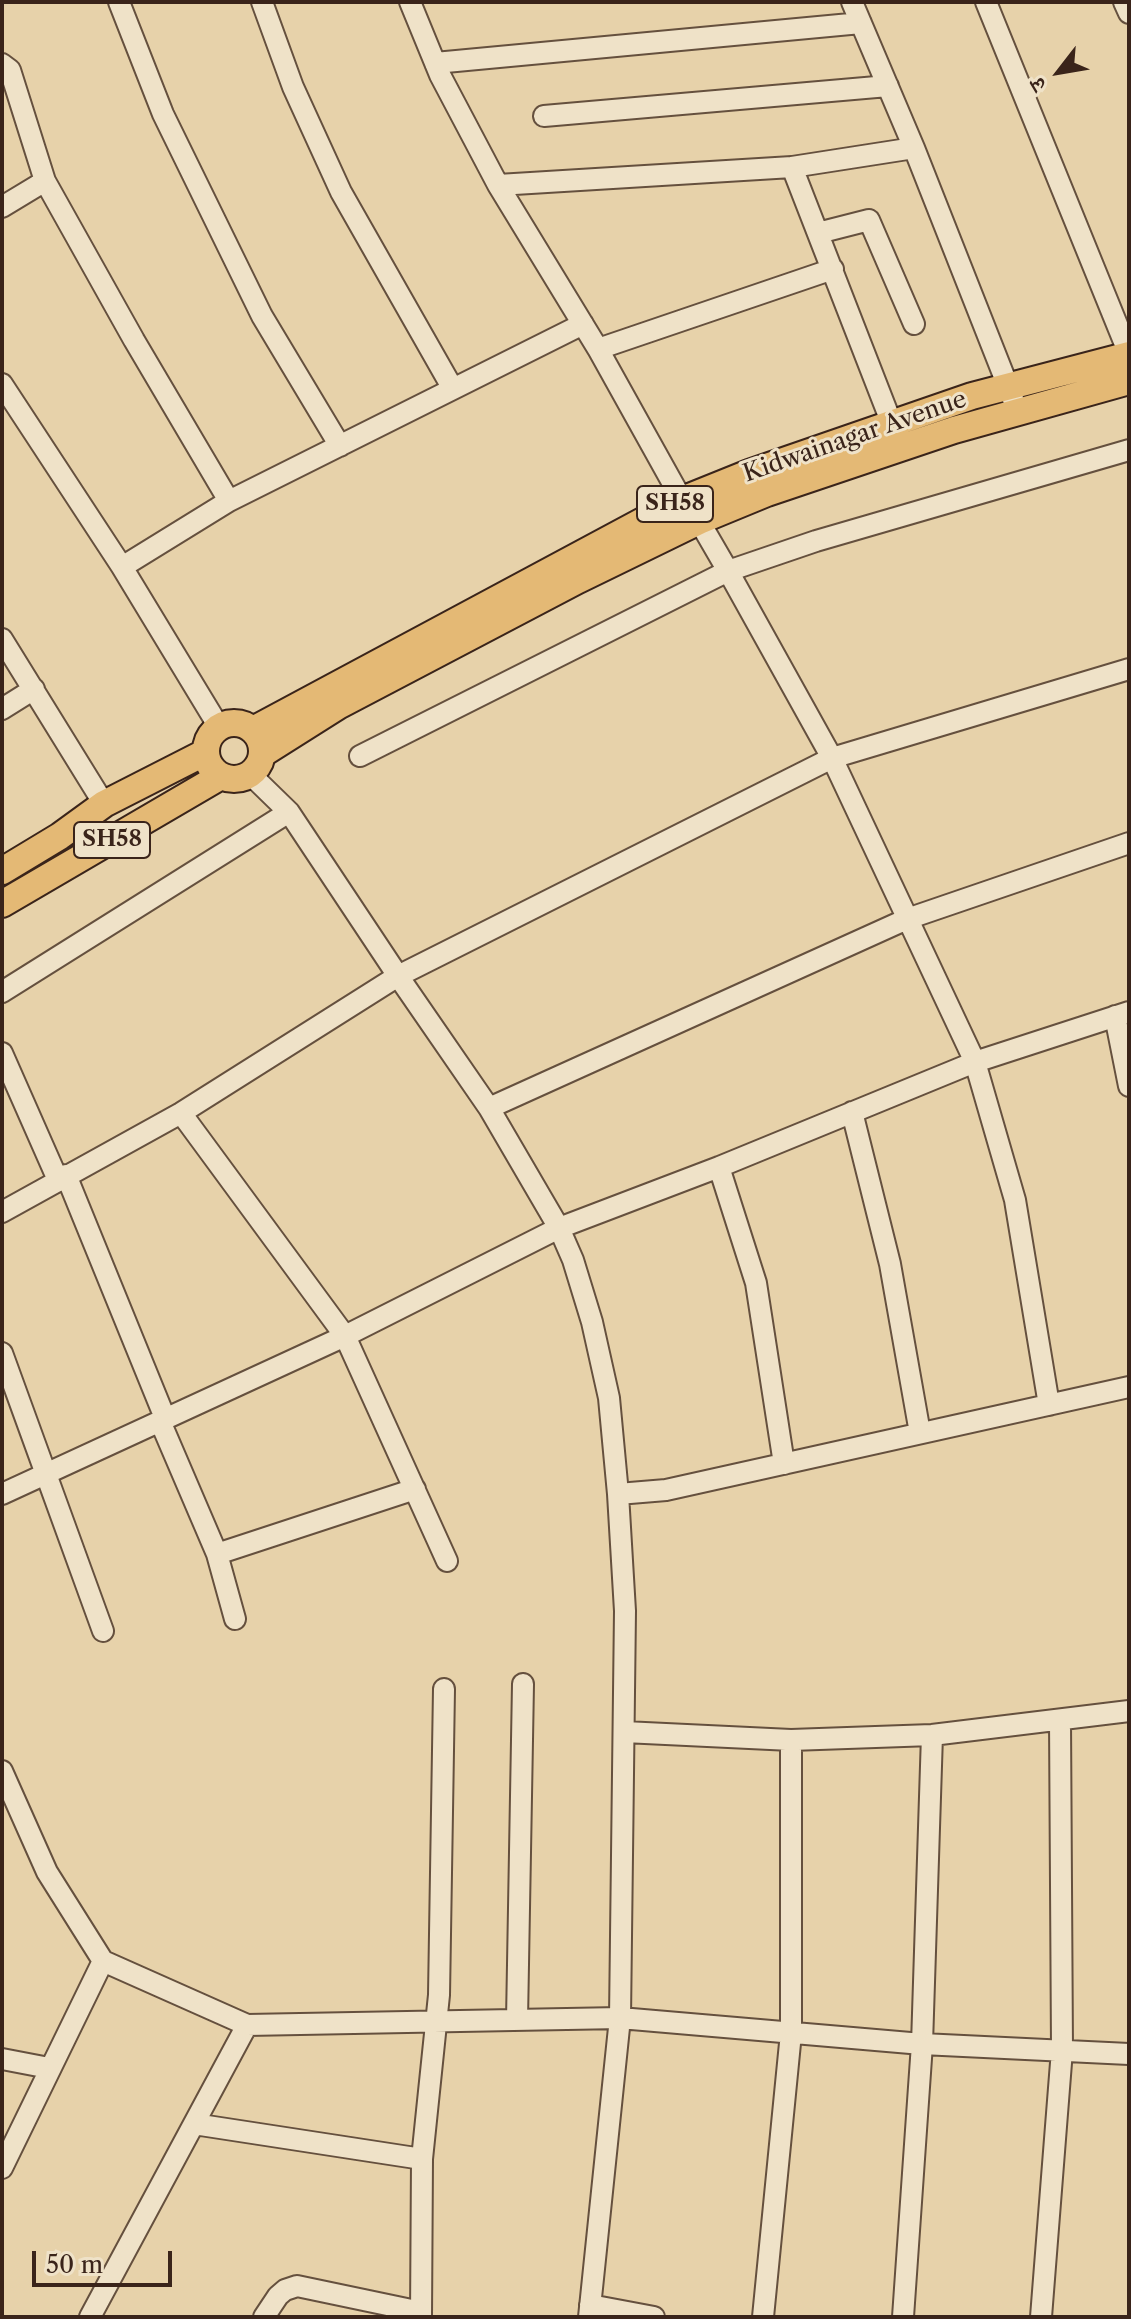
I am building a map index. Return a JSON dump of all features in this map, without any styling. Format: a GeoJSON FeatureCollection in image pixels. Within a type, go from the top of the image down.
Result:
{"type":"FeatureCollection","features":[{"type":"Feature","properties":{"kind":"main road","name":"Kidwainagar Avenue"},"geometry":{"type":"LineString","coordinates":[[255,753],[690,510],[749,473],[1009,386],[1129,354]]}},
{"type":"Feature","properties":{"kind":"main road","name":"Kidwainagar Avenue"},"geometry":{"type":"LineString","coordinates":[[690,510],[767,493],[1017,412],[1129,381]]}},
{"type":"Feature","properties":{"kind":"main road"},"geometry":{"type":"LineString","coordinates":[[221,776],[210,766],[206,752],[209,737],[219,727],[239,723],[255,753]]}},
{"type":"Feature","properties":{"kind":"main road","name":"SH58"},"geometry":{"type":"LineString","coordinates":[[2,871],[60,836],[104,804],[206,752]]}},
{"type":"Feature","properties":{"kind":"main road","name":"SH58"},"geometry":{"type":"LineString","coordinates":[[2,904],[221,776],[236,779],[255,753]]}},
{"type":"Feature","properties":{"kind":"street"},"geometry":{"type":"LineString","coordinates":[[119,2],[163,114],[262,316],[340,446]]}},
{"type":"Feature","properties":{"kind":"street"},"geometry":{"type":"LineString","coordinates":[[262,2],[293,87],[341,192],[453,389]]}},
{"type":"Feature","properties":{"kind":"street"},"geometry":{"type":"LineString","coordinates":[[410,2],[435,63],[498,185],[728,571],[832,758],[975,1062],[1015,1200],[1049,1405]]}},
{"type":"Feature","properties":{"kind":"street"},"geometry":{"type":"LineString","coordinates":[[852,2],[914,148],[1017,412]]}},
{"type":"Feature","properties":{"kind":"street"},"geometry":{"type":"LineString","coordinates":[[986,2],[1129,354]]}},
{"type":"Feature","properties":{"kind":"street"},"geometry":{"type":"LineString","coordinates":[[1124,2],[1129,13]]}},
{"type":"Feature","properties":{"kind":"street"},"geometry":{"type":"LineString","coordinates":[[435,63],[861,23]]}},
{"type":"Feature","properties":{"kind":"street"},"geometry":{"type":"LineString","coordinates":[[2,64],[10,70],[45,181],[229,501]]}},
{"type":"Feature","properties":{"kind":"street"},"geometry":{"type":"LineString","coordinates":[[544,116],[888,86]]}},
{"type":"Feature","properties":{"kind":"street"},"geometry":{"type":"LineString","coordinates":[[498,185],[792,167],[914,148]]}},
{"type":"Feature","properties":{"kind":"street"},"geometry":{"type":"LineString","coordinates":[[792,167],[901,448]]}},
{"type":"Feature","properties":{"kind":"street"},"geometry":{"type":"LineString","coordinates":[[2,207],[45,181]]}},
{"type":"Feature","properties":{"kind":"street"},"geometry":{"type":"LineString","coordinates":[[818,233],[869,220],[914,324]]}},
{"type":"Feature","properties":{"kind":"street"},"geometry":{"type":"LineString","coordinates":[[598,349],[833,269]]}},
{"type":"Feature","properties":{"kind":"street"},"geometry":{"type":"LineString","coordinates":[[122,567],[229,501],[583,324]]}},
{"type":"Feature","properties":{"kind":"street"},"geometry":{"type":"LineString","coordinates":[[2,384],[122,567],[219,727]]}},
{"type":"Feature","properties":{"kind":"street"},"geometry":{"type":"LineString","coordinates":[[360,756],[728,571],[831,537],[1129,450]]}},
{"type":"Feature","properties":{"kind":"street"},"geometry":{"type":"LineString","coordinates":[[2,639],[104,804]]}},
{"type":"Feature","properties":{"kind":"street"},"geometry":{"type":"LineString","coordinates":[[2,1212],[181,1113],[398,976],[832,758],[1129,669]]}},
{"type":"Feature","properties":{"kind":"street"},"geometry":{"type":"LineString","coordinates":[[2,709],[34,689]]}},
{"type":"Feature","properties":{"kind":"street"},"geometry":{"type":"LineString","coordinates":[[255,753],[289,812],[489,1108],[559,1228],[573,1260],[592,1322],[609,1398],[625,1611],[620,2018],[589,2311],[654,2317]]}},
{"type":"Feature","properties":{"kind":"street"},"geometry":{"type":"LineString","coordinates":[[2,992],[289,812]]}},
{"type":"Feature","properties":{"kind":"street"},"geometry":{"type":"LineString","coordinates":[[489,1108],[907,919],[1129,843]]}},
{"type":"Feature","properties":{"kind":"street"},"geometry":{"type":"LineString","coordinates":[[2,1494],[345,1336],[559,1228],[719,1167],[975,1062],[1122,1014],[1129,1086]]}},
{"type":"Feature","properties":{"kind":"street"},"geometry":{"type":"LineString","coordinates":[[2,1053],[62,1177],[163,1420],[217,1554],[235,1619]]}},
{"type":"Feature","properties":{"kind":"street"},"geometry":{"type":"LineString","coordinates":[[852,1112],[890,1264],[920,1433]]}},
{"type":"Feature","properties":{"kind":"street"},"geometry":{"type":"LineString","coordinates":[[181,1113],[345,1336],[447,1561]]}},
{"type":"Feature","properties":{"kind":"street"},"geometry":{"type":"LineString","coordinates":[[719,1167],[756,1283],[784,1464]]}},
{"type":"Feature","properties":{"kind":"street"},"geometry":{"type":"LineString","coordinates":[[2,1353],[103,1631]]}},
{"type":"Feature","properties":{"kind":"street"},"geometry":{"type":"LineString","coordinates":[[618,1494],[666,1490],[1129,1387]]}},
{"type":"Feature","properties":{"kind":"street"},"geometry":{"type":"LineString","coordinates":[[217,1554],[415,1489]]}},
{"type":"Feature","properties":{"kind":"street"},"geometry":{"type":"LineString","coordinates":[[517,2020],[523,1684]]}},
{"type":"Feature","properties":{"kind":"street"},"geometry":{"type":"LineString","coordinates":[[264,2317],[278,2296],[297,2286],[421,2314],[422,2159],[440,1979],[444,1689]]}},
{"type":"Feature","properties":{"kind":"street"},"geometry":{"type":"LineString","coordinates":[[624,1732],[791,1740],[932,1735],[1129,1711]]}},
{"type":"Feature","properties":{"kind":"street"},"geometry":{"type":"LineString","coordinates":[[1041,2317],[1062,2050],[1060,1720]]}},
{"type":"Feature","properties":{"kind":"street"},"geometry":{"type":"LineString","coordinates":[[903,2317],[922,2044],[932,1735]]}},
{"type":"Feature","properties":{"kind":"street"},"geometry":{"type":"LineString","coordinates":[[763,2317],[791,2033],[791,1740]]}},
{"type":"Feature","properties":{"kind":"street"},"geometry":{"type":"LineString","coordinates":[[2,1771],[47,1872],[103,1961],[247,2025],[620,2018],[922,2044],[1129,2054]]}},
{"type":"Feature","properties":{"kind":"street"},"geometry":{"type":"LineString","coordinates":[[2,2168],[103,1961]]}},
{"type":"Feature","properties":{"kind":"street"},"geometry":{"type":"LineString","coordinates":[[90,2317],[247,2025]]}},
{"type":"Feature","properties":{"kind":"street"},"geometry":{"type":"LineString","coordinates":[[2,2059],[49,2068]]}},
{"type":"Feature","properties":{"kind":"street"},"geometry":{"type":"LineString","coordinates":[[194,2124],[422,2159]]}}]}
